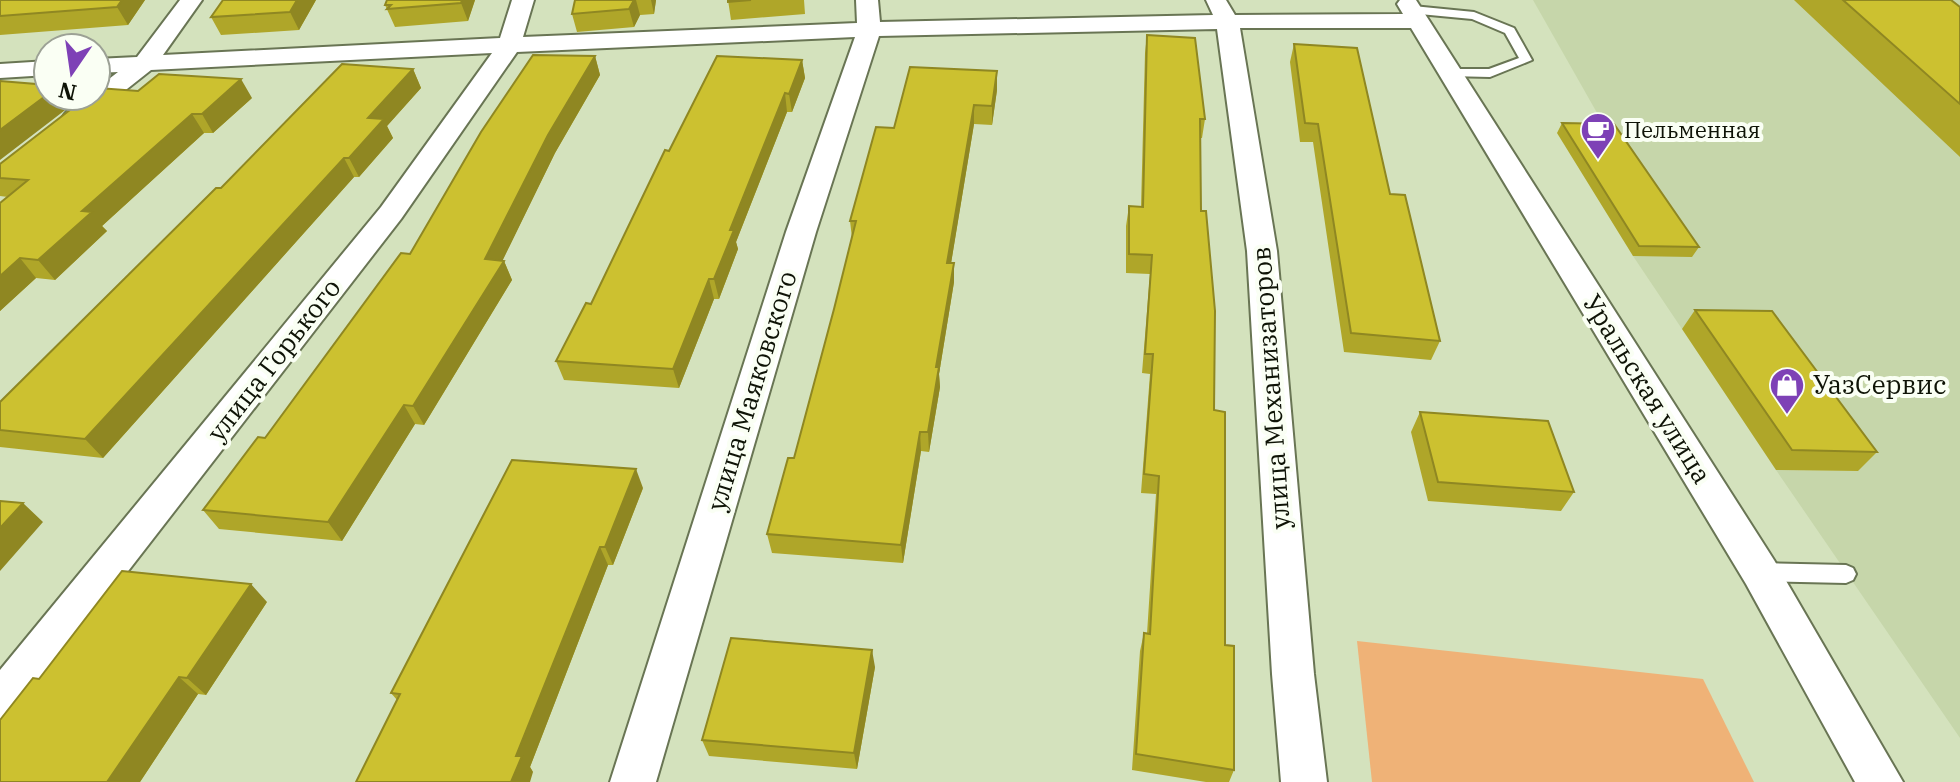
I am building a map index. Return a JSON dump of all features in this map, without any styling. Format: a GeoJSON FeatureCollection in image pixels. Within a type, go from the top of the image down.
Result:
{"type":"FeatureCollection","features":[{"type":"Feature","properties":{"kind":"street"},"geometry":{"type":"LineString","coordinates":[[60,130],[145,63],[191,0]]}},
{"type":"Feature","properties":{"kind":"street","name":"улица Горького"},"geometry":{"type":"LineString","coordinates":[[0,703],[391,213],[509,46],[523,0]]}},
{"type":"Feature","properties":{"kind":"street","name":"улица Механизаторов"},"geometry":{"type":"LineString","coordinates":[[1221,10],[1262,251],[1293,674],[1304,782]]}},
{"type":"Feature","properties":{"kind":"street"},"geometry":{"type":"LineString","coordinates":[[112,65],[509,46],[868,16],[1413,10]]}},
{"type":"Feature","properties":{"kind":"street","name":"Уральская улица"},"geometry":{"type":"LineString","coordinates":[[1413,10],[1760,572],[1880,782]]}},
{"type":"Feature","properties":{"kind":"street","name":"улица Маяковского"},"geometry":{"type":"LineString","coordinates":[[633,782],[868,16]]}},
{"type":"Feature","properties":{"kind":"street"},"geometry":{"type":"LineString","coordinates":[[0,71],[32,69]]}},
{"type":"Feature","properties":{"kind":"lane"},"geometry":{"type":"LineString","coordinates":[[1413,10],[1474,16],[1510,31],[1526,60],[1490,73],[1453,73]]}},
{"type":"Feature","properties":{"kind":"lane"},"geometry":{"type":"LineString","coordinates":[[1760,572],[1846,574]]}},
{"type":"Feature","properties":{"kind":"shaded area"},"geometry":{"type":"Polygon","coordinates":[[[1533,0],[1960,0],[1960,738],[1776,470],[1857,471],[1757,330],[1682,329],[1633,256],[1609,134],[1533,0]]]}},
{"type":"Feature","properties":{"kind":"shaded area"},"geometry":{"type":"Polygon","coordinates":[[[1357,641],[1703,679],[1754,782],[1372,782],[1357,641]]]}},
{"type":"Feature","properties":{"kind":"building"},"geometry":{"type":"Polygon","coordinates":[[[0,0],[122,0],[117,7],[0,16],[0,0]]]}},
{"type":"Feature","properties":{"kind":"building"},"geometry":{"type":"Polygon","coordinates":[[[223,0],[297,0],[290,12],[211,17],[223,0]]]}},
{"type":"Feature","properties":{"kind":"building"},"geometry":{"type":"Polygon","coordinates":[[[387,0],[462,0],[461,3],[387,9],[391,5],[385,5],[387,0]]]}},
{"type":"Feature","properties":{"kind":"building"},"geometry":{"type":"Polygon","coordinates":[[[575,0],[634,0],[629,9],[572,14],[575,0]]]}},
{"type":"Feature","properties":{"kind":"building"},"geometry":{"type":"Polygon","coordinates":[[[1843,0],[1951,0],[1960,7],[1960,104],[1843,0]]]}},
{"type":"Feature","properties":{"kind":"building"},"geometry":{"type":"Polygon","coordinates":[[[1147,35],[1195,38],[1205,119],[1200,119],[1201,211],[1206,211],[1215,311],[1214,410],[1225,412],[1225,645],[1234,646],[1234,770],[1136,754],[1144,633],[1150,634],[1159,476],[1144,474],[1153,354],[1145,354],[1152,255],[1129,254],[1129,206],[1143,207],[1147,35]]]}},
{"type":"Feature","properties":{"kind":"building"},"geometry":{"type":"Polygon","coordinates":[[[1294,44],[1357,48],[1390,194],[1405,195],[1440,341],[1351,333],[1318,124],[1305,123],[1294,44]]]}},
{"type":"Feature","properties":{"kind":"building"},"geometry":{"type":"Polygon","coordinates":[[[533,55],[595,56],[548,135],[485,259],[504,261],[413,406],[404,405],[328,522],[203,510],[258,437],[265,438],[401,253],[410,254],[481,132],[533,55]]]}},
{"type":"Feature","properties":{"kind":"building"},"geometry":{"type":"Polygon","coordinates":[[[717,56],[802,60],[789,94],[785,93],[730,230],[734,230],[714,279],[709,279],[673,369],[556,361],[586,303],[591,304],[665,150],[669,151],[717,56]]]}},
{"type":"Feature","properties":{"kind":"building"},"geometry":{"type":"Polygon","coordinates":[[[342,64],[413,69],[368,118],[384,119],[349,158],[344,158],[85,439],[0,430],[0,402],[216,188],[221,188],[342,64]]]}},
{"type":"Feature","properties":{"kind":"building"},"geometry":{"type":"Polygon","coordinates":[[[910,67],[997,71],[992,106],[974,105],[947,263],[954,263],[936,367],[939,367],[928,432],[920,432],[901,545],[767,534],[788,458],[794,458],[834,309],[856,221],[850,221],[876,127],[894,128],[910,67]]]}},
{"type":"Feature","properties":{"kind":"building"},"geometry":{"type":"Polygon","coordinates":[[[159,74],[241,79],[202,114],[192,114],[82,211],[92,212],[38,260],[20,258],[0,276],[0,203],[28,180],[0,178],[0,164],[67,112],[112,112],[112,89],[138,91],[159,74]]]}},
{"type":"Feature","properties":{"kind":"building"},"geometry":{"type":"Polygon","coordinates":[[[0,81],[32,84],[32,106],[0,130],[0,81]]]}},
{"type":"Feature","properties":{"kind":"building"},"geometry":{"type":"Polygon","coordinates":[[[1562,123],[1614,124],[1699,247],[1639,246],[1562,123]]]}},
{"type":"Feature","properties":{"kind":"building"},"geometry":{"type":"Polygon","coordinates":[[[1695,310],[1772,311],[1877,452],[1792,450],[1695,310]]]}},
{"type":"Feature","properties":{"kind":"building"},"geometry":{"type":"Polygon","coordinates":[[[1420,412],[1548,421],[1574,492],[1438,482],[1420,412]]]}},
{"type":"Feature","properties":{"kind":"building"},"geometry":{"type":"Polygon","coordinates":[[[512,460],[636,469],[605,547],[600,547],[516,756],[522,756],[511,782],[356,782],[400,694],[391,693],[512,460]]]}},
{"type":"Feature","properties":{"kind":"building"},"geometry":{"type":"Polygon","coordinates":[[[0,501],[23,503],[0,528],[0,501]]]}},
{"type":"Feature","properties":{"kind":"building"},"geometry":{"type":"Polygon","coordinates":[[[122,571],[251,584],[187,678],[179,677],[107,782],[0,782],[0,720],[33,678],[39,679],[122,571]]]}},
{"type":"Feature","properties":{"kind":"building"},"geometry":{"type":"Polygon","coordinates":[[[731,638],[872,650],[854,753],[702,740],[731,638]]]}},
{"type":"Feature","properties":{"kind":"place","name":"Пельменная"},"geometry":{"type":"Point","coordinates":[1598,161]}},
{"type":"Feature","properties":{"kind":"place","name":"УазСервис"},"geometry":{"type":"Point","coordinates":[1787,416]}}]}
